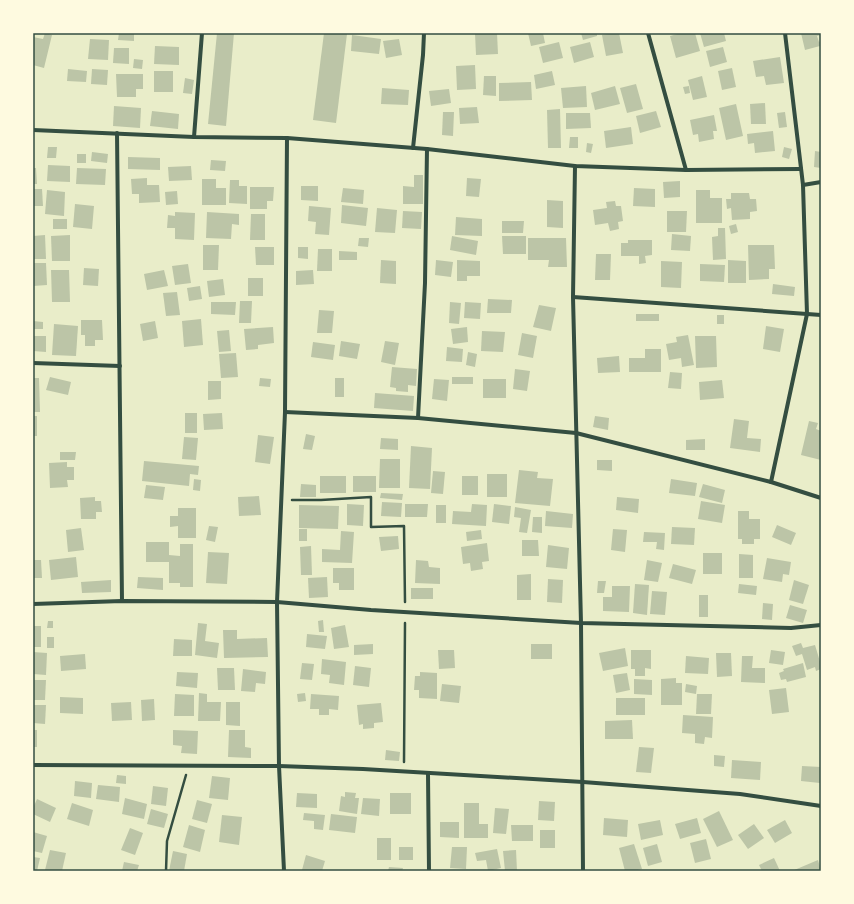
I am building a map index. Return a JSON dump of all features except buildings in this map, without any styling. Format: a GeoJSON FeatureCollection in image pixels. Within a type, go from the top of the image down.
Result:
{"type":"FeatureCollection","features":[{"type":"Feature","properties":{"kind":"street"},"geometry":{"type":"LineString","coordinates":[[194,137],[202,33]]}},
{"type":"Feature","properties":{"kind":"street"},"geometry":{"type":"LineString","coordinates":[[413,148],[424,33]]}},
{"type":"Feature","properties":{"kind":"street"},"geometry":{"type":"LineString","coordinates":[[648,33],[686,170]]}},
{"type":"Feature","properties":{"kind":"street"},"geometry":{"type":"LineString","coordinates":[[771,482],[807,314],[803,185],[785,33]]}},
{"type":"Feature","properties":{"kind":"street"},"geometry":{"type":"LineString","coordinates":[[33,130],[194,137],[287,138],[427,149],[575,166],[686,170],[801,169]]}},
{"type":"Feature","properties":{"kind":"street"},"geometry":{"type":"LineString","coordinates":[[117,133],[122,601]]}},
{"type":"Feature","properties":{"kind":"street"},"geometry":{"type":"LineString","coordinates":[[284,871],[279,766],[277,602],[285,412],[287,138]]}},
{"type":"Feature","properties":{"kind":"street"},"geometry":{"type":"LineString","coordinates":[[418,418],[425,283],[427,149]]}},
{"type":"Feature","properties":{"kind":"street"},"geometry":{"type":"LineString","coordinates":[[575,166],[573,297],[582,623],[584,871]]}},
{"type":"Feature","properties":{"kind":"street"},"geometry":{"type":"LineString","coordinates":[[803,185],[821,182]]}},
{"type":"Feature","properties":{"kind":"street"},"geometry":{"type":"LineString","coordinates":[[573,297],[821,315]]}},
{"type":"Feature","properties":{"kind":"street"},"geometry":{"type":"LineString","coordinates":[[33,363],[120,366]]}},
{"type":"Feature","properties":{"kind":"street"},"geometry":{"type":"LineString","coordinates":[[285,412],[418,418],[576,433],[771,482],[821,498]]}},
{"type":"Feature","properties":{"kind":"street"},"geometry":{"type":"LineString","coordinates":[[33,604],[122,601],[277,602],[582,623],[791,628],[821,625]]}},
{"type":"Feature","properties":{"kind":"street"},"geometry":{"type":"LineString","coordinates":[[33,765],[279,766],[404,772],[583,782],[740,794],[821,806]]}},
{"type":"Feature","properties":{"kind":"street"},"geometry":{"type":"LineString","coordinates":[[428,774],[429,871]]}},
{"type":"Feature","properties":{"kind":"path"},"geometry":{"type":"LineString","coordinates":[[281,500],[321,500],[371,497],[371,527],[404,526],[404,772]]}},
{"type":"Feature","properties":{"kind":"path"},"geometry":{"type":"LineString","coordinates":[[166,871],[167,841],[189,766]]}}]}
